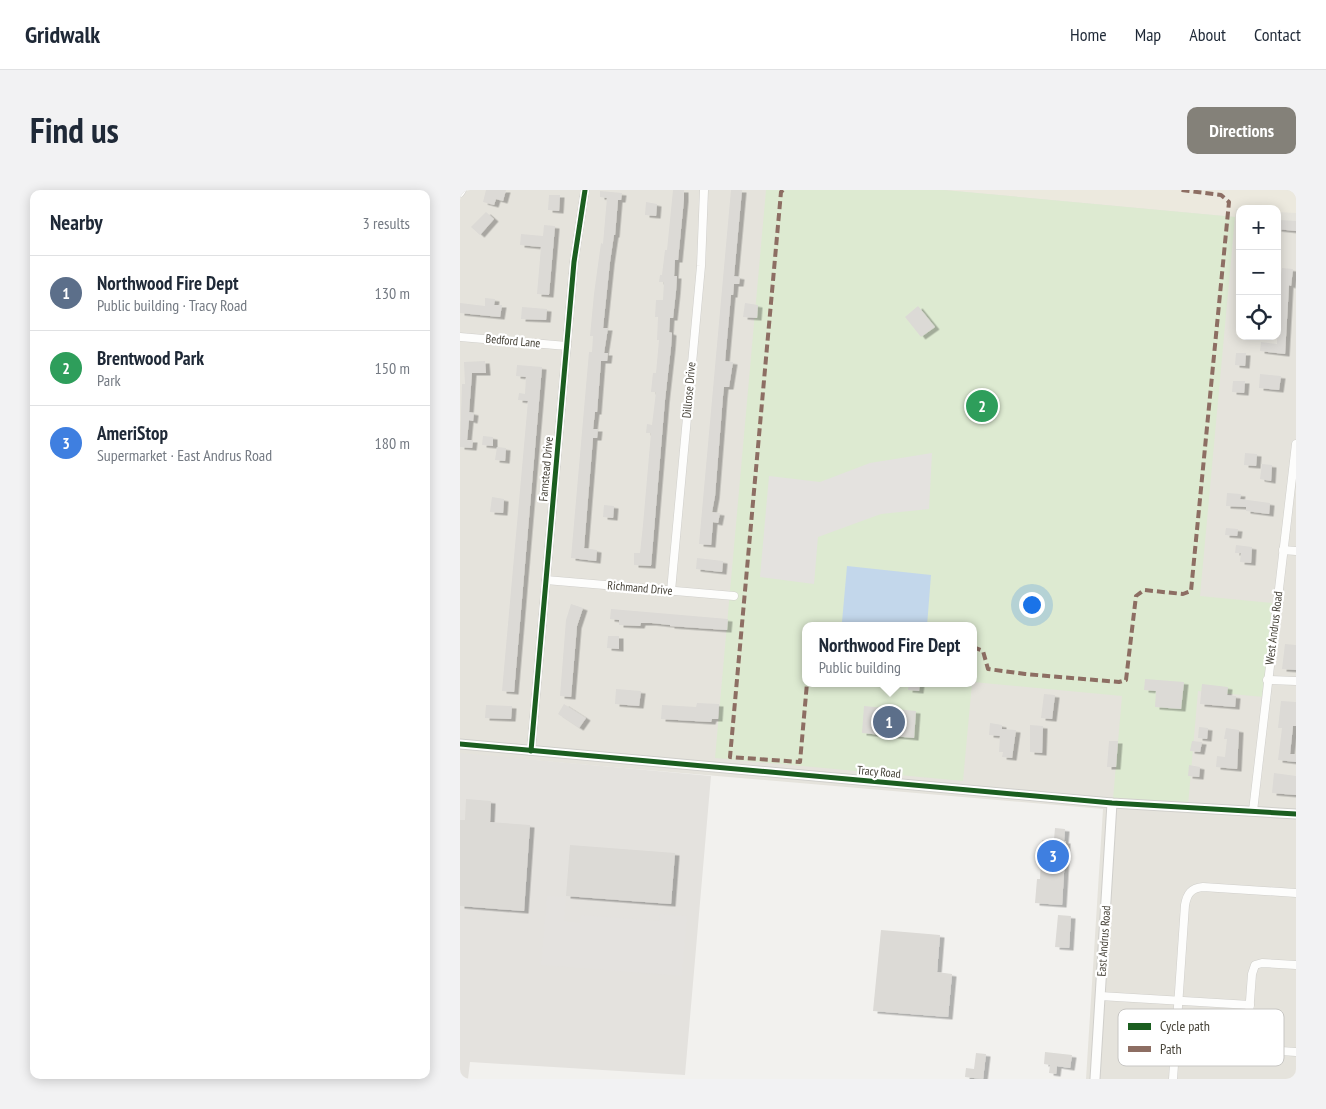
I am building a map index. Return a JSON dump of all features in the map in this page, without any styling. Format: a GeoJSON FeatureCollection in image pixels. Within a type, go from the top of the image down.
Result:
{"type":"FeatureCollection","features":[{"type":"Feature","properties":{"kind":"street","name":"Farnstead Drive"},"geometry":{"type":"LineString","coordinates":[[531,751],[575,255],[585,190]]}},
{"type":"Feature","properties":{"kind":"street","name":"Dillrose Drive"},"geometry":{"type":"LineString","coordinates":[[671,591],[700,266],[704,190]]}},
{"type":"Feature","properties":{"kind":"street","name":"Bedford Lane"},"geometry":{"type":"LineString","coordinates":[[460,336],[567,346]]}},
{"type":"Feature","properties":{"kind":"street","name":"West Andrus Road"},"geometry":{"type":"LineString","coordinates":[[1252,811],[1296,444]]}},
{"type":"Feature","properties":{"kind":"street"},"geometry":{"type":"LineString","coordinates":[[1283,550],[1296,551]]}},
{"type":"Feature","properties":{"kind":"street","name":"Richmand Drive"},"geometry":{"type":"LineString","coordinates":[[546,580],[734,596]]}},
{"type":"Feature","properties":{"kind":"street"},"geometry":{"type":"LineString","coordinates":[[1268,680],[1296,682]]}},
{"type":"Feature","properties":{"kind":"street","name":"Tracy Road"},"geometry":{"type":"LineString","coordinates":[[460,744],[1112,803],[1296,814]]}},
{"type":"Feature","properties":{"kind":"street","name":"East Andrus Road"},"geometry":{"type":"LineString","coordinates":[[1095,1079],[1112,803]]}},
{"type":"Feature","properties":{"kind":"street"},"geometry":{"type":"LineString","coordinates":[[1178,1009],[1185,906],[1191,890],[1203,887],[1296,893]]}},
{"type":"Feature","properties":{"kind":"street"},"geometry":{"type":"LineString","coordinates":[[1250,1009],[1252,969],[1255,965],[1262,962],[1296,965]]}},
{"type":"Feature","properties":{"kind":"street"},"geometry":{"type":"LineString","coordinates":[[1100,996],[1250,1005]]}},
{"type":"Feature","properties":{"kind":"street"},"geometry":{"type":"LineString","coordinates":[[1173,1079],[1174,1066]]}},
{"type":"Feature","properties":{"kind":"shaded area"},"geometry":{"type":"Polygon","coordinates":[[[460,190],[1296,190],[1296,1079],[1086,1079],[1103,809],[460,754],[460,190]]]}},
{"type":"Feature","properties":{"kind":"shaded area"},"geometry":{"type":"Polygon","coordinates":[[[944,190],[1296,190],[1296,213],[1281,212],[1281,205],[1236,205],[1235,217],[944,190]]]}},
{"type":"Feature","properties":{"kind":"shaded area"},"geometry":{"type":"Polygon","coordinates":[[[932,453],[929,509],[881,514],[818,537],[814,584],[760,577],[769,476],[820,482],[870,463],[932,453]]]}},
{"type":"Feature","properties":{"kind":"shaded area"},"geometry":{"type":"Polygon","coordinates":[[[460,753],[711,776],[685,1075],[470,1062],[468,1079],[460,1079],[460,753]]]}},
{"type":"Feature","properties":{"kind":"shaded area"},"geometry":{"type":"Polygon","coordinates":[[[547,896],[566,897],[564,921],[580,923],[581,915],[659,921],[660,914],[687,916],[682,976],[541,965],[547,896]]]}},
{"type":"Feature","properties":{"kind":"green space"},"geometry":{"type":"Polygon","coordinates":[[[766,190],[944,190],[1235,217],[1200,596],[1272,603],[1264,697],[1198,691],[1188,806],[1113,799],[1122,696],[977,682],[977,622],[802,622],[802,687],[972,687],[963,781],[715,758],[766,190]]]}},
{"type":"Feature","properties":{"kind":"water"},"geometry":{"type":"Polygon","coordinates":[[[847,566],[931,575],[927,622],[842,622],[847,566]]]}},
{"type":"Feature","properties":{"kind":"building"},"geometry":{"type":"Polygon","coordinates":[[[486,190],[506,190],[503,201],[496,199],[494,205],[483,202],[486,190]]]}},
{"type":"Feature","properties":{"kind":"building"},"geometry":{"type":"Polygon","coordinates":[[[673,190],[684,190],[684,199],[678,260],[675,260],[674,276],[677,276],[676,291],[673,318],[670,318],[671,347],[651,566],[634,565],[634,553],[640,553],[643,525],[651,433],[646,433],[647,424],[652,425],[656,392],[651,392],[653,373],[656,373],[659,340],[657,340],[658,317],[655,317],[656,300],[663,300],[664,282],[659,282],[660,275],[662,275],[665,250],[667,250],[673,190]]]}},
{"type":"Feature","properties":{"kind":"building"},"geometry":{"type":"Polygon","coordinates":[[[731,190],[742,190],[734,276],[740,277],[739,284],[734,284],[733,295],[731,295],[725,361],[733,362],[729,387],[724,387],[712,512],[720,513],[718,523],[713,522],[711,545],[699,544],[731,190]]]}},
{"type":"Feature","properties":{"kind":"building"},"geometry":{"type":"Polygon","coordinates":[[[600,191],[622,193],[621,200],[618,200],[615,235],[610,262],[603,328],[608,328],[604,353],[608,353],[607,361],[601,361],[597,412],[595,412],[593,429],[598,429],[597,438],[593,438],[584,548],[597,550],[596,561],[571,558],[589,352],[592,352],[593,336],[590,336],[594,294],[601,243],[603,244],[607,198],[600,197],[600,191]]]}},
{"type":"Feature","properties":{"kind":"building"},"geometry":{"type":"Polygon","coordinates":[[[549,195],[560,195],[559,211],[548,210],[549,195]]]}},
{"type":"Feature","properties":{"kind":"building"},"geometry":{"type":"Polygon","coordinates":[[[646,202],[657,204],[656,216],[645,215],[646,202]]]}},
{"type":"Feature","properties":{"kind":"building"},"geometry":{"type":"Polygon","coordinates":[[[486,212],[494,219],[480,235],[471,227],[486,212]]]}},
{"type":"Feature","properties":{"kind":"building"},"geometry":{"type":"Polygon","coordinates":[[[1281,220],[1296,221],[1296,231],[1281,229],[1281,220]]]}},
{"type":"Feature","properties":{"kind":"building"},"geometry":{"type":"Polygon","coordinates":[[[544,225],[555,226],[549,295],[537,294],[541,247],[520,245],[521,234],[543,236],[544,225]]]}},
{"type":"Feature","properties":{"kind":"building"},"geometry":{"type":"Polygon","coordinates":[[[1282,268],[1293,269],[1291,286],[1289,285],[1285,354],[1260,351],[1261,342],[1277,344],[1277,340],[1281,340],[1282,268]]]}},
{"type":"Feature","properties":{"kind":"building"},"geometry":{"type":"Polygon","coordinates":[[[485,298],[495,299],[494,305],[502,305],[500,317],[460,313],[460,303],[485,306],[485,298]]]}},
{"type":"Feature","properties":{"kind":"building"},"geometry":{"type":"Polygon","coordinates":[[[745,303],[758,305],[757,318],[743,317],[745,303]]]}},
{"type":"Feature","properties":{"kind":"building"},"geometry":{"type":"Polygon","coordinates":[[[918,306],[935,327],[921,337],[905,317],[918,306]]]}},
{"type":"Feature","properties":{"kind":"building"},"geometry":{"type":"Polygon","coordinates":[[[522,307],[547,309],[546,320],[521,319],[522,307]]]}},
{"type":"Feature","properties":{"kind":"building"},"geometry":{"type":"Polygon","coordinates":[[[1236,353],[1246,353],[1245,366],[1235,365],[1236,353]]]}},
{"type":"Feature","properties":{"kind":"building"},"geometry":{"type":"Polygon","coordinates":[[[485,361],[486,373],[472,373],[469,412],[474,413],[473,421],[469,420],[467,440],[473,440],[472,448],[460,447],[462,384],[465,384],[464,362],[485,361]]]}},
{"type":"Feature","properties":{"kind":"building"},"geometry":{"type":"Polygon","coordinates":[[[517,365],[542,367],[514,692],[502,691],[528,401],[518,400],[519,393],[525,394],[526,377],[516,376],[517,365]]]}},
{"type":"Feature","properties":{"kind":"building"},"geometry":{"type":"Polygon","coordinates":[[[1260,374],[1281,376],[1279,390],[1259,388],[1260,374]]]}},
{"type":"Feature","properties":{"kind":"building"},"geometry":{"type":"Polygon","coordinates":[[[1233,381],[1245,381],[1244,393],[1232,392],[1233,381]]]}},
{"type":"Feature","properties":{"kind":"building"},"geometry":{"type":"Polygon","coordinates":[[[483,436],[493,437],[493,446],[482,445],[483,436]]]}},
{"type":"Feature","properties":{"kind":"building"},"geometry":{"type":"Polygon","coordinates":[[[497,447],[506,448],[505,461],[495,460],[497,447]]]}},
{"type":"Feature","properties":{"kind":"building"},"geometry":{"type":"Polygon","coordinates":[[[1245,453],[1257,454],[1256,466],[1244,465],[1245,453]]]}},
{"type":"Feature","properties":{"kind":"building"},"geometry":{"type":"Polygon","coordinates":[[[1262,464],[1272,465],[1271,481],[1260,479],[1262,464]]]}},
{"type":"Feature","properties":{"kind":"building"},"geometry":{"type":"Polygon","coordinates":[[[1227,493],[1241,494],[1240,499],[1270,503],[1269,514],[1246,511],[1246,507],[1226,506],[1227,493]]]}},
{"type":"Feature","properties":{"kind":"building"},"geometry":{"type":"Polygon","coordinates":[[[492,497],[504,499],[503,513],[490,512],[492,497]]]}},
{"type":"Feature","properties":{"kind":"building"},"geometry":{"type":"Polygon","coordinates":[[[604,505],[614,506],[613,518],[603,517],[604,505]]]}},
{"type":"Feature","properties":{"kind":"building"},"geometry":{"type":"Polygon","coordinates":[[[1226,528],[1238,529],[1237,536],[1225,535],[1226,528]]]}},
{"type":"Feature","properties":{"kind":"building"},"geometry":{"type":"Polygon","coordinates":[[[1236,545],[1252,547],[1251,563],[1240,562],[1241,553],[1235,553],[1236,545]]]}},
{"type":"Feature","properties":{"kind":"building"},"geometry":{"type":"Polygon","coordinates":[[[697,558],[723,561],[722,572],[696,569],[697,558]]]}},
{"type":"Feature","properties":{"kind":"building"},"geometry":{"type":"Polygon","coordinates":[[[571,604],[583,608],[577,626],[571,697],[560,696],[566,620],[571,604]]]}},
{"type":"Feature","properties":{"kind":"building"},"geometry":{"type":"Polygon","coordinates":[[[611,609],[728,619],[727,630],[652,623],[641,623],[640,626],[619,625],[619,620],[610,619],[611,609]]]}},
{"type":"Feature","properties":{"kind":"building"},"geometry":{"type":"Polygon","coordinates":[[[608,636],[619,636],[619,649],[607,648],[608,636]]]}},
{"type":"Feature","properties":{"kind":"building"},"geometry":{"type":"Polygon","coordinates":[[[1285,644],[1296,645],[1296,670],[1282,669],[1285,644]]]}},
{"type":"Feature","properties":{"kind":"building"},"geometry":{"type":"Polygon","coordinates":[[[1145,679],[1184,682],[1181,709],[1155,707],[1156,691],[1144,690],[1145,679]]]}},
{"type":"Feature","properties":{"kind":"building"},"geometry":{"type":"Polygon","coordinates":[[[1202,684],[1228,687],[1227,695],[1236,696],[1235,707],[1200,704],[1202,684]]]}},
{"type":"Feature","properties":{"kind":"building"},"geometry":{"type":"Polygon","coordinates":[[[908,687],[920,687],[919,691],[908,690],[908,687]]]}},
{"type":"Feature","properties":{"kind":"building"},"geometry":{"type":"Polygon","coordinates":[[[616,689],[641,691],[639,706],[615,704],[616,689]]]}},
{"type":"Feature","properties":{"kind":"building"},"geometry":{"type":"Polygon","coordinates":[[[1044,694],[1055,695],[1052,719],[1041,718],[1044,694]]]}},
{"type":"Feature","properties":{"kind":"building"},"geometry":{"type":"Polygon","coordinates":[[[1281,701],[1296,702],[1296,726],[1293,726],[1290,754],[1296,754],[1296,762],[1278,760],[1282,728],[1278,728],[1281,701]]]}},
{"type":"Feature","properties":{"kind":"building"},"geometry":{"type":"Polygon","coordinates":[[[697,703],[719,704],[718,719],[712,719],[711,722],[661,719],[662,705],[696,707],[697,703]]]}},
{"type":"Feature","properties":{"kind":"building"},"geometry":{"type":"Polygon","coordinates":[[[564,704],[586,718],[579,728],[558,714],[564,704]]]}},
{"type":"Feature","properties":{"kind":"building"},"geometry":{"type":"Polygon","coordinates":[[[486,705],[512,706],[511,719],[485,718],[486,705]]]}},
{"type":"Feature","properties":{"kind":"building"},"geometry":{"type":"Polygon","coordinates":[[[864,706],[916,711],[914,738],[862,733],[864,706]]]}},
{"type":"Feature","properties":{"kind":"building"},"geometry":{"type":"Polygon","coordinates":[[[990,723],[1002,725],[1002,729],[1016,730],[1012,758],[1002,757],[1003,752],[999,752],[1000,736],[989,735],[990,723]]]}},
{"type":"Feature","properties":{"kind":"building"},"geometry":{"type":"Polygon","coordinates":[[[1030,725],[1043,726],[1042,753],[1030,752],[1030,725]]]}},
{"type":"Feature","properties":{"kind":"building"},"geometry":{"type":"Polygon","coordinates":[[[1199,727],[1208,728],[1207,739],[1198,738],[1199,727]]]}},
{"type":"Feature","properties":{"kind":"building"},"geometry":{"type":"Polygon","coordinates":[[[1226,728],[1239,730],[1237,769],[1216,767],[1217,756],[1225,757],[1227,739],[1224,739],[1226,728]]]}},
{"type":"Feature","properties":{"kind":"building"},"geometry":{"type":"Polygon","coordinates":[[[1109,741],[1118,741],[1116,767],[1107,767],[1109,741]]]}},
{"type":"Feature","properties":{"kind":"building"},"geometry":{"type":"Polygon","coordinates":[[[1192,741],[1202,742],[1200,752],[1190,751],[1192,741]]]}},
{"type":"Feature","properties":{"kind":"building"},"geometry":{"type":"Polygon","coordinates":[[[1189,765],[1200,767],[1199,777],[1188,776],[1189,765]]]}},
{"type":"Feature","properties":{"kind":"building"},"geometry":{"type":"Polygon","coordinates":[[[1274,773],[1296,776],[1296,795],[1272,793],[1274,773]]]}},
{"type":"Feature","properties":{"kind":"building"},"geometry":{"type":"Polygon","coordinates":[[[466,799],[491,801],[490,822],[530,825],[524,911],[460,906],[460,820],[465,820],[466,799]]]}},
{"type":"Feature","properties":{"kind":"building"},"geometry":{"type":"Polygon","coordinates":[[[1055,828],[1065,829],[1062,905],[1035,903],[1037,879],[1040,879],[1042,840],[1054,840],[1055,828]]]}},
{"type":"Feature","properties":{"kind":"building"},"geometry":{"type":"Polygon","coordinates":[[[570,845],[675,853],[671,904],[566,896],[570,845]]]}},
{"type":"Feature","properties":{"kind":"building"},"geometry":{"type":"Polygon","coordinates":[[[1058,915],[1071,916],[1069,948],[1055,947],[1058,915]]]}},
{"type":"Feature","properties":{"kind":"building"},"geometry":{"type":"Polygon","coordinates":[[[881,930],[940,935],[937,972],[952,974],[948,1017],[873,1011],[881,930]]]}},
{"type":"Feature","properties":{"kind":"building"},"geometry":{"type":"Polygon","coordinates":[[[1045,1052],[1072,1055],[1070,1068],[1057,1066],[1056,1074],[1049,1073],[1050,1065],[1044,1064],[1045,1052]]]}},
{"type":"Feature","properties":{"kind":"building"},"geometry":{"type":"Polygon","coordinates":[[[976,1053],[986,1054],[983,1079],[965,1077],[966,1068],[974,1069],[976,1053]]]}},
{"type":"Feature","properties":{"kind":"marked path"},"geometry":{"type":"LineString","coordinates":[[783,190],[781,192],[730,757],[800,762],[807,687]]}},
{"type":"Feature","properties":{"kind":"marked path"},"geometry":{"type":"LineString","coordinates":[[977,649],[983,651],[988,669],[1119,682],[1126,680],[1136,596],[1144,590],[1183,594],[1191,591],[1229,202],[1221,195],[1181,190]]}},
{"type":"Feature","properties":{"kind":"cycle path"},"geometry":{"type":"LineString","coordinates":[[531,751],[574,262],[585,190]]}},
{"type":"Feature","properties":{"kind":"cycle path"},"geometry":{"type":"LineString","coordinates":[[460,744],[1112,803],[1296,814]]}},
{"type":"Feature","properties":{"kind":"place","name":"Brentwood Park"},"geometry":{"type":"Point","coordinates":[982,406]}},
{"type":"Feature","properties":{"kind":"place","name":"Northwood Fire Dept"},"geometry":{"type":"Point","coordinates":[889,722]}},
{"type":"Feature","properties":{"kind":"place","name":"AmeriStop"},"geometry":{"type":"Point","coordinates":[1053,856]}}]}
